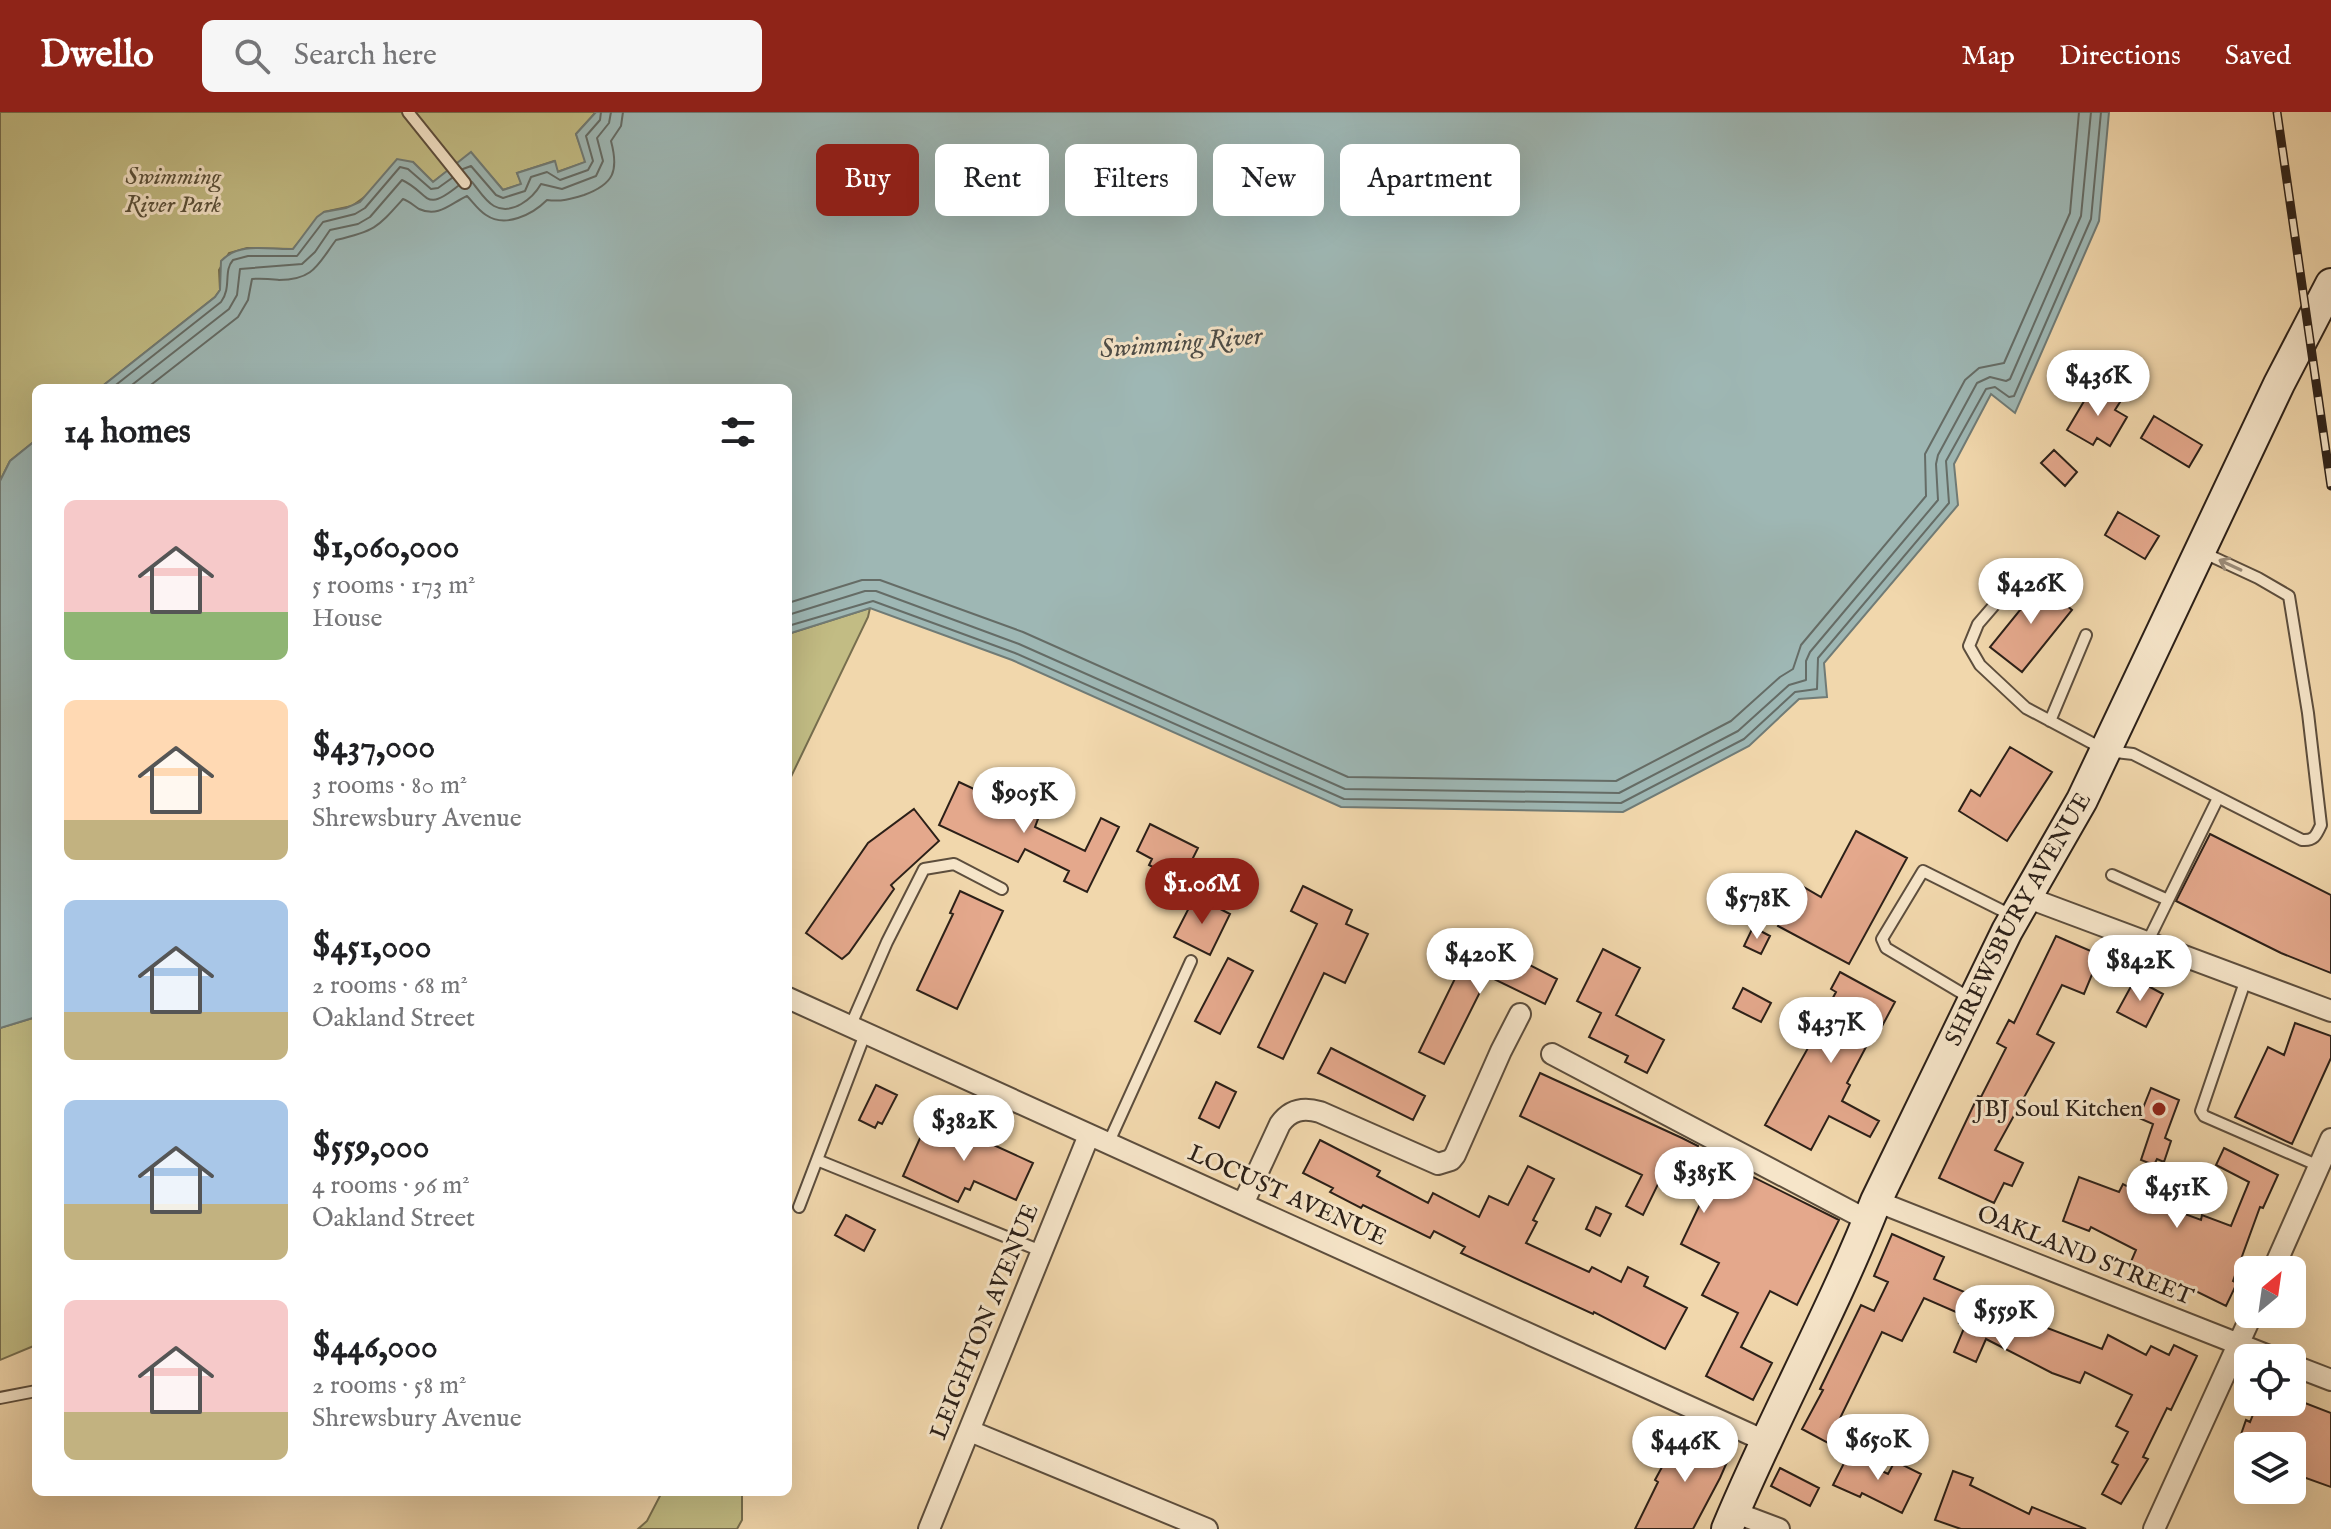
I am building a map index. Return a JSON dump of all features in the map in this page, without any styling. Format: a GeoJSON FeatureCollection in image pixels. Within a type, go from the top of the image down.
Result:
{"type":"FeatureCollection","features":[{"type":"Feature","properties":{"kind":"main road","name":"SHREWSBURY AVENUE"},"geometry":{"type":"LineString","coordinates":[[1731,1520],[1872,1211],[1974,1000],[2020,907],[2107,751],[2279,384],[2331,284]]}},
{"type":"Feature","properties":{"kind":"street"},"geometry":{"type":"LineString","coordinates":[[2020,907],[2147,943],[2331,1011]]}},
{"type":"Feature","properties":{"kind":"street","name":"LOCUST AVENUE"},"geometry":{"type":"LineString","coordinates":[[792,1000],[1765,1441]]}},
{"type":"Feature","properties":{"kind":"street"},"geometry":{"type":"LineString","coordinates":[[1243,1204],[1280,1124],[1286,1116],[1299,1110],[1320,1112],[1438,1164],[1451,1160],[1520,1014]]}},
{"type":"Feature","properties":{"kind":"street","name":"OAKLAND STREET"},"geometry":{"type":"LineString","coordinates":[[1552,1054],[1872,1211],[2237,1344]]}},
{"type":"Feature","properties":{"kind":"street"},"geometry":{"type":"LineString","coordinates":[[2279,1256],[2331,1139]]}},
{"type":"Feature","properties":{"kind":"street","name":"LEIGHTON AVENUE"},"geometry":{"type":"LineString","coordinates":[[929,1529],[1041,1251],[1098,1140]]}},
{"type":"Feature","properties":{"kind":"street"},"geometry":{"type":"LineString","coordinates":[[2237,1344],[2245,1328]]}},
{"type":"Feature","properties":{"kind":"street"},"geometry":{"type":"LineString","coordinates":[[2154,1529],[2234,1351]]}},
{"type":"Feature","properties":{"kind":"street"},"geometry":{"type":"LineString","coordinates":[[2306,1370],[2331,1380]]}},
{"type":"Feature","properties":{"kind":"street"},"geometry":{"type":"LineString","coordinates":[[970,1431],[1207,1529]]}},
{"type":"Feature","properties":{"kind":"street"},"geometry":{"type":"LineString","coordinates":[[1731,1520],[1779,1529]]}},
{"type":"Feature","properties":{"kind":"lane"},"geometry":{"type":"LineString","coordinates":[[408,112],[465,183]]}},
{"type":"Feature","properties":{"kind":"lane"},"geometry":{"type":"LineString","coordinates":[[2003,595],[1978,624],[1969,646],[1980,665],[2026,708],[2107,751],[2133,754],[2309,841],[2316,836],[2321,825],[2308,713],[2289,596],[2201,551]]}},
{"type":"Feature","properties":{"kind":"lane"},"geometry":{"type":"LineString","coordinates":[[2050,721],[2086,635]]}},
{"type":"Feature","properties":{"kind":"lane"},"geometry":{"type":"LineString","coordinates":[[2147,943],[2218,798]]}},
{"type":"Feature","properties":{"kind":"lane"},"geometry":{"type":"LineString","coordinates":[[799,1207],[887,942],[924,869],[954,864],[1002,889]]}},
{"type":"Feature","properties":{"kind":"lane"},"geometry":{"type":"LineString","coordinates":[[1974,1000],[1886,948],[1882,939],[1923,871],[2020,907]]}},
{"type":"Feature","properties":{"kind":"lane"},"geometry":{"type":"LineString","coordinates":[[2112,875],[2168,900]]}},
{"type":"Feature","properties":{"kind":"lane"},"geometry":{"type":"LineString","coordinates":[[1098,1140],[1191,961]]}},
{"type":"Feature","properties":{"kind":"lane"},"geometry":{"type":"LineString","coordinates":[[2246,979],[2201,1111],[2204,1116],[2319,1166]]}},
{"type":"Feature","properties":{"kind":"lane"},"geometry":{"type":"LineString","coordinates":[[817,1160],[1041,1251]]}},
{"type":"Feature","properties":{"kind":"lane"},"geometry":{"type":"LineString","coordinates":[[0,1398],[32,1392]]}},
{"type":"Feature","properties":{"kind":"green space","name":"Swimming River Park"},"geometry":{"type":"Polygon","coordinates":[[[0,112],[596,112],[576,134],[586,162],[557,172],[554,161],[517,173],[522,184],[503,190],[471,153],[433,182],[413,162],[352,206],[324,212],[293,249],[247,248],[229,253],[219,270],[220,290],[215,297],[105,384],[32,384],[32,443],[10,461],[0,481],[0,112]]]}},
{"type":"Feature","properties":{"kind":"green space"},"geometry":{"type":"Polygon","coordinates":[[[870,608],[792,775],[792,633],[870,608]]]}},
{"type":"Feature","properties":{"kind":"green space"},"geometry":{"type":"Polygon","coordinates":[[[32,1018],[32,1347],[0,1360],[0,1028],[32,1018]]]}},
{"type":"Feature","properties":{"kind":"green space"},"geometry":{"type":"Polygon","coordinates":[[[660,1496],[742,1496],[742,1520],[737,1529],[638,1529],[647,1521],[660,1496]]]}},
{"type":"Feature","properties":{"kind":"water","name":"Swimming River"},"geometry":{"type":"Polygon","coordinates":[[[596,112],[2109,112],[2099,221],[2015,413],[1991,394],[1954,464],[1958,505],[1824,663],[1827,697],[1799,699],[1749,746],[1623,812],[1341,807],[1012,660],[870,608],[792,633],[792,384],[105,384],[215,297],[220,290],[221,261],[246,249],[293,249],[317,217],[324,212],[360,202],[397,159],[413,162],[433,182],[471,152],[503,190],[521,184],[517,173],[555,161],[558,172],[585,162],[576,134],[596,112]]]}},
{"type":"Feature","properties":{"kind":"water"},"geometry":{"type":"Polygon","coordinates":[[[32,443],[32,1018],[0,1028],[0,481],[10,461],[32,443]]]}},
{"type":"Feature","properties":{"kind":"building"},"geometry":{"type":"Polygon","coordinates":[[[2093,386],[2120,402],[2115,410],[2127,417],[2110,446],[2097,438],[2093,445],[2067,430],[2093,386]]]}},
{"type":"Feature","properties":{"kind":"building"},"geometry":{"type":"Polygon","coordinates":[[[2154,416],[2202,445],[2189,467],[2141,438],[2154,416]]]}},
{"type":"Feature","properties":{"kind":"building"},"geometry":{"type":"Polygon","coordinates":[[[2054,450],[2077,472],[2065,486],[2041,463],[2054,450]]]}},
{"type":"Feature","properties":{"kind":"building"},"geometry":{"type":"Polygon","coordinates":[[[2118,512],[2159,536],[2145,559],[2105,535],[2118,512]]]}},
{"type":"Feature","properties":{"kind":"building"},"geometry":{"type":"Polygon","coordinates":[[[2033,578],[2072,610],[2022,672],[1990,647],[2025,604],[2017,598],[2033,578]]]}},
{"type":"Feature","properties":{"kind":"building"},"geometry":{"type":"Polygon","coordinates":[[[2010,747],[2052,772],[2007,841],[1959,811],[1971,790],[1980,796],[2010,747]]]}},
{"type":"Feature","properties":{"kind":"building"},"geometry":{"type":"Polygon","coordinates":[[[959,782],[1038,819],[1035,827],[1085,851],[1101,818],[1119,827],[1087,892],[1064,881],[1069,871],[1025,849],[1018,862],[939,825],[959,782]]]}},
{"type":"Feature","properties":{"kind":"building"},"geometry":{"type":"Polygon","coordinates":[[[914,809],[939,841],[891,885],[894,889],[842,959],[806,933],[868,843],[914,809]]]}},
{"type":"Feature","properties":{"kind":"building"},"geometry":{"type":"Polygon","coordinates":[[[1150,824],[1198,848],[1181,882],[1149,865],[1152,859],[1137,851],[1150,824]]]}},
{"type":"Feature","properties":{"kind":"building"},"geometry":{"type":"Polygon","coordinates":[[[1856,831],[1907,858],[1849,964],[1778,926],[1800,885],[1821,897],[1856,831]]]}},
{"type":"Feature","properties":{"kind":"building"},"geometry":{"type":"Polygon","coordinates":[[[2210,834],[2331,895],[2331,973],[2281,953],[2176,901],[2210,834]]]}},
{"type":"Feature","properties":{"kind":"building"},"geometry":{"type":"Polygon","coordinates":[[[1303,886],[1352,910],[1346,924],[1368,934],[1345,983],[1324,973],[1283,1059],[1258,1047],[1317,924],[1291,911],[1303,886]]]}},
{"type":"Feature","properties":{"kind":"building"},"geometry":{"type":"Polygon","coordinates":[[[960,891],[1003,911],[957,1009],[917,990],[953,914],[950,913],[960,891]]]}},
{"type":"Feature","properties":{"kind":"building"},"geometry":{"type":"Polygon","coordinates":[[[1195,896],[1230,914],[1210,955],[1174,937],[1195,896]]]}},
{"type":"Feature","properties":{"kind":"building"},"geometry":{"type":"Polygon","coordinates":[[[1753,927],[1770,936],[1761,954],[1744,946],[1753,927]]]}},
{"type":"Feature","properties":{"kind":"building"},"geometry":{"type":"Polygon","coordinates":[[[2056,936],[2100,955],[2084,994],[2062,985],[2037,1034],[2054,1043],[1995,1150],[2023,1163],[2012,1186],[2004,1183],[1994,1203],[1939,1178],[1978,1096],[1981,1097],[2006,1048],[1997,1043],[2009,1020],[2014,1023],[2056,936]]]}},
{"type":"Feature","properties":{"kind":"building"},"geometry":{"type":"Polygon","coordinates":[[[1498,949],[1557,979],[1545,1004],[1488,976],[1444,1064],[1419,1052],[1468,952],[1491,963],[1498,949]]]}},
{"type":"Feature","properties":{"kind":"building"},"geometry":{"type":"Polygon","coordinates":[[[1603,949],[1640,968],[1616,1015],[1664,1040],[1647,1073],[1625,1062],[1628,1056],[1589,1037],[1601,1013],[1577,1001],[1603,949]]]}},
{"type":"Feature","properties":{"kind":"building"},"geometry":{"type":"Polygon","coordinates":[[[1228,958],[1253,971],[1220,1034],[1195,1021],[1228,958]]]}},
{"type":"Feature","properties":{"kind":"building"},"geometry":{"type":"Polygon","coordinates":[[[1840,972],[1895,1002],[1880,1030],[1876,1028],[1847,1083],[1850,1085],[1842,1101],[1879,1121],[1870,1137],[1829,1116],[1811,1150],[1765,1125],[1808,1048],[1802,1045],[1813,1025],[1817,1027],[1836,992],[1831,989],[1840,972]]]}},
{"type":"Feature","properties":{"kind":"building"},"geometry":{"type":"Polygon","coordinates":[[[2135,979],[2163,994],[2146,1027],[2117,1012],[2135,979]]]}},
{"type":"Feature","properties":{"kind":"building"},"geometry":{"type":"Polygon","coordinates":[[[1743,988],[1771,1003],[1761,1022],[1733,1008],[1743,988]]]}},
{"type":"Feature","properties":{"kind":"building"},"geometry":{"type":"Polygon","coordinates":[[[2295,1023],[2331,1036],[2331,1058],[2292,1144],[2235,1117],[2268,1047],[2284,1055],[2295,1023]]]}},
{"type":"Feature","properties":{"kind":"building"},"geometry":{"type":"Polygon","coordinates":[[[1331,1048],[1425,1096],[1413,1120],[1318,1073],[1331,1048]]]}},
{"type":"Feature","properties":{"kind":"building"},"geometry":{"type":"Polygon","coordinates":[[[1540,1073],[1682,1138],[1698,1146],[1697,1149],[1839,1220],[1797,1305],[1770,1291],[1741,1347],[1772,1363],[1753,1400],[1706,1376],[1738,1313],[1702,1295],[1719,1263],[1681,1244],[1702,1200],[1660,1180],[1643,1215],[1626,1206],[1642,1175],[1520,1116],[1540,1073]]]}},
{"type":"Feature","properties":{"kind":"building"},"geometry":{"type":"Polygon","coordinates":[[[1216,1082],[1236,1092],[1219,1128],[1199,1118],[1216,1082]]]}},
{"type":"Feature","properties":{"kind":"building"},"geometry":{"type":"Polygon","coordinates":[[[876,1085],[897,1095],[882,1124],[878,1122],[875,1128],[859,1120],[876,1085]]]}},
{"type":"Feature","properties":{"kind":"building"},"geometry":{"type":"Polygon","coordinates":[[[2151,1088],[2179,1100],[2165,1138],[2171,1141],[2164,1162],[2157,1159],[2154,1165],[2141,1160],[2153,1124],[2139,1118],[2151,1088]]]}},
{"type":"Feature","properties":{"kind":"building"},"geometry":{"type":"Polygon","coordinates":[[[930,1116],[1033,1163],[1016,1200],[974,1181],[970,1190],[965,1188],[958,1202],[903,1176],[930,1116]]]}},
{"type":"Feature","properties":{"kind":"building"},"geometry":{"type":"Polygon","coordinates":[[[1320,1140],[1380,1171],[1377,1176],[1428,1203],[1433,1193],[1479,1217],[1489,1196],[1508,1205],[1528,1166],[1554,1179],[1533,1220],[1537,1222],[1526,1243],[1589,1272],[1592,1267],[1621,1282],[1628,1267],[1648,1277],[1644,1286],[1687,1308],[1665,1349],[1594,1312],[1461,1253],[1465,1247],[1434,1231],[1430,1238],[1330,1192],[1333,1188],[1303,1173],[1320,1140]]]}},
{"type":"Feature","properties":{"kind":"building"},"geometry":{"type":"Polygon","coordinates":[[[2224,1148],[2278,1175],[2263,1208],[2260,1207],[2242,1256],[2234,1256],[2234,1289],[2226,1306],[2167,1277],[2166,1280],[2130,1264],[2136,1250],[2091,1227],[2089,1231],[2063,1221],[2079,1177],[2119,1192],[2123,1184],[2146,1196],[2144,1199],[2201,1220],[2202,1215],[2231,1226],[2249,1182],[2216,1165],[2224,1148]]]}},
{"type":"Feature","properties":{"kind":"building"},"geometry":{"type":"Polygon","coordinates":[[[1596,1207],[1611,1214],[1600,1236],[1586,1229],[1596,1207]]]}},
{"type":"Feature","properties":{"kind":"building"},"geometry":{"type":"Polygon","coordinates":[[[846,1215],[875,1230],[864,1251],[835,1235],[846,1215]]]}},
{"type":"Feature","properties":{"kind":"building"},"geometry":{"type":"Polygon","coordinates":[[[1892,1234],[1944,1257],[1934,1279],[1971,1295],[1973,1289],[2018,1308],[2020,1306],[2046,1319],[2042,1326],[2102,1349],[2108,1335],[2146,1355],[2151,1346],[2169,1355],[2174,1345],[2197,1356],[2171,1410],[2167,1408],[2143,1457],[2148,1459],[2121,1504],[2102,1494],[2118,1465],[2112,1462],[2128,1432],[2116,1426],[2132,1395],[2085,1372],[2080,1383],[2052,1373],[1986,1339],[1976,1362],[1954,1352],[1965,1326],[1959,1323],[1963,1315],[1924,1298],[1902,1341],[1882,1332],[1828,1443],[1802,1429],[1861,1305],[1874,1311],[1888,1282],[1874,1276],[1892,1234]]]}},
{"type":"Feature","properties":{"kind":"building"},"geometry":{"type":"Polygon","coordinates":[[[2306,1403],[2331,1413],[2331,1487],[2306,1478],[2306,1432],[2242,1432],[2246,1420],[2250,1422],[2252,1416],[2306,1416],[2306,1403]]]}},
{"type":"Feature","properties":{"kind":"building"},"geometry":{"type":"Polygon","coordinates":[[[1683,1428],[1731,1453],[1720,1478],[1693,1529],[1635,1529],[1658,1482],[1655,1480],[1683,1428]]]}},
{"type":"Feature","properties":{"kind":"building"},"geometry":{"type":"Polygon","coordinates":[[[1848,1455],[1888,1474],[1895,1461],[1921,1474],[1902,1513],[1862,1493],[1860,1497],[1833,1485],[1848,1455]]]}},
{"type":"Feature","properties":{"kind":"building"},"geometry":{"type":"Polygon","coordinates":[[[1780,1468],[1819,1488],[1810,1506],[1771,1486],[1780,1468]]]}},
{"type":"Feature","properties":{"kind":"building"},"geometry":{"type":"Polygon","coordinates":[[[1953,1471],[1973,1478],[1970,1485],[2029,1514],[2032,1507],[2086,1529],[1961,1529],[1935,1520],[1953,1471]]]}},
{"type":"Feature","properties":{"kind":"railway"},"geometry":{"type":"LineString","coordinates":[[2277,112],[2331,486]]}},
{"type":"Feature","properties":{"kind":"place","name":"JBJ Soul Kitchen"},"geometry":{"type":"Point","coordinates":[2159,1109]}}]}
